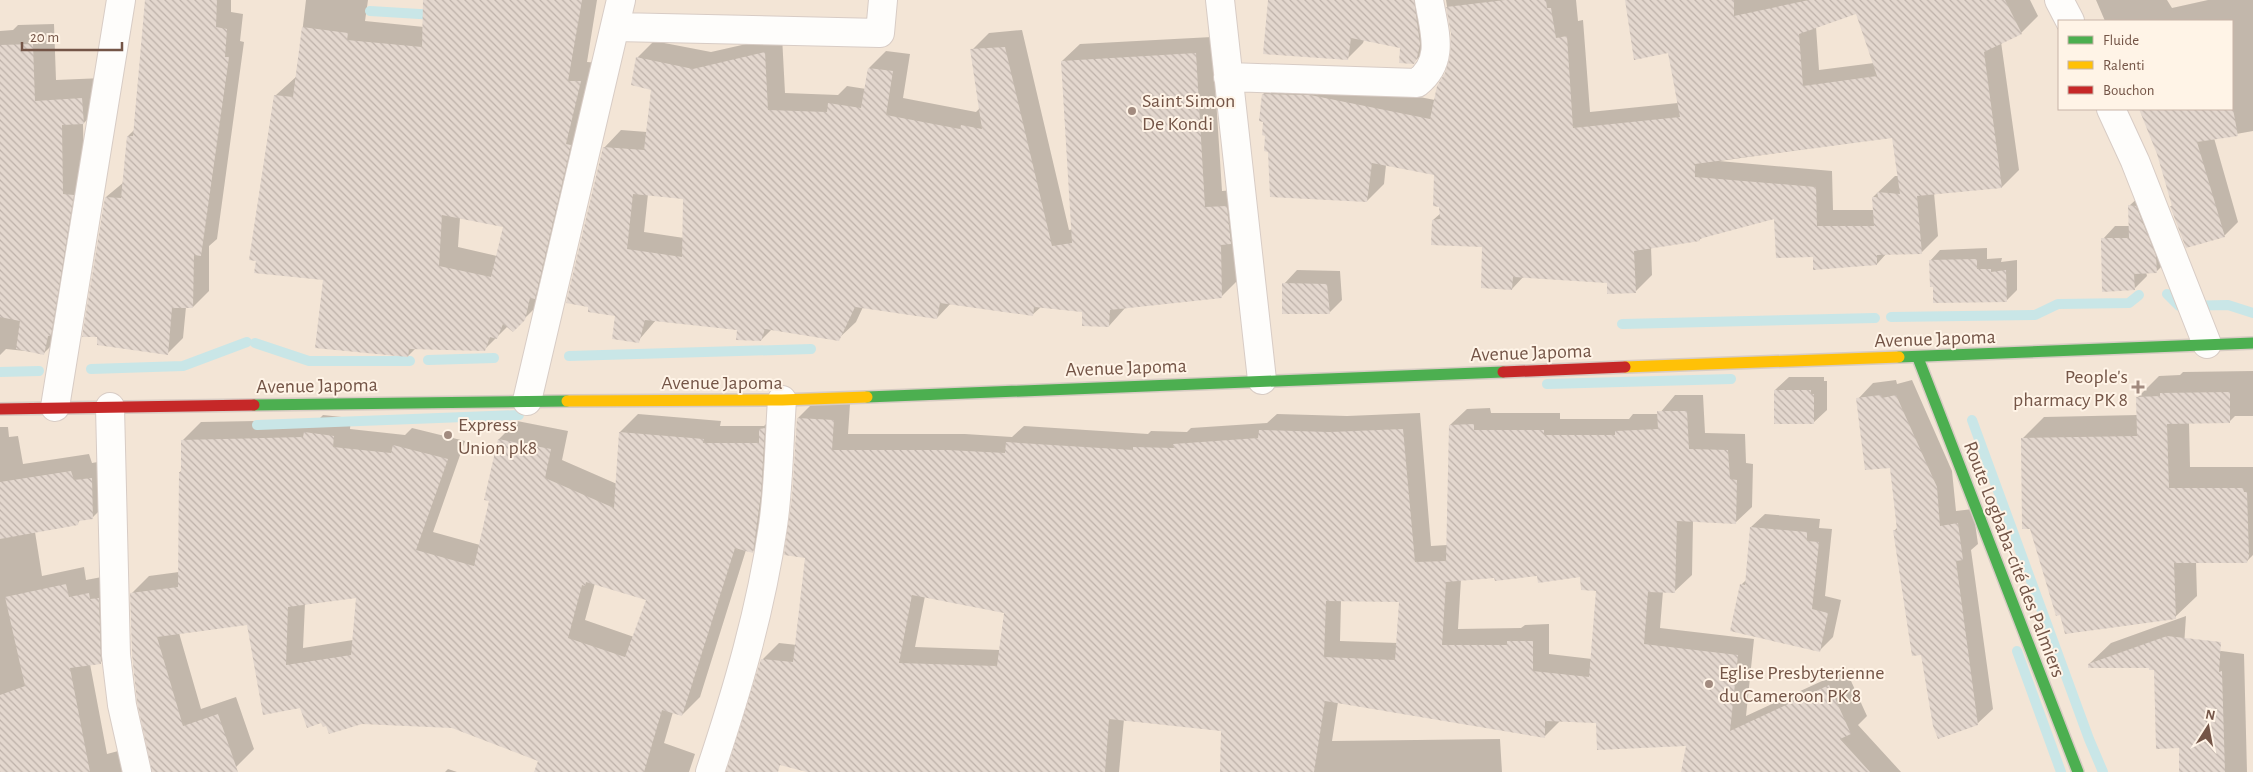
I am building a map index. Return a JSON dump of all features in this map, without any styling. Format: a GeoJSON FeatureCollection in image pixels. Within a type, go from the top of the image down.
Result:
{"type":"FeatureCollection","features":[{"type":"Feature","properties":{"kind":"main road","name":"Avenue Japoma"},"geometry":{"type":"LineString","coordinates":[[0,410],[55,407],[782,400],[1262,380],[1918,358],[2253,343]]}},
{"type":"Feature","properties":{"kind":"main road","name":"Route Logbaba-cité des Palmiers"},"geometry":{"type":"LineString","coordinates":[[1918,358],[2078,772]]}},
{"type":"Feature","properties":{"kind":"street"},"geometry":{"type":"LineString","coordinates":[[55,407],[121,0]]}},
{"type":"Feature","properties":{"kind":"street"},"geometry":{"type":"LineString","coordinates":[[527,401],[621,0]]}},
{"type":"Feature","properties":{"kind":"street"},"geometry":{"type":"LineString","coordinates":[[616,27],[880,33],[883,0]]}},
{"type":"Feature","properties":{"kind":"street"},"geometry":{"type":"LineString","coordinates":[[1220,0],[1262,380]]}},
{"type":"Feature","properties":{"kind":"street"},"geometry":{"type":"LineString","coordinates":[[1228,77],[1417,83],[1427,75],[1438,49],[1429,0]]}},
{"type":"Feature","properties":{"kind":"street"},"geometry":{"type":"LineString","coordinates":[[2060,0],[2070,20]]}},
{"type":"Feature","properties":{"kind":"street"},"geometry":{"type":"LineString","coordinates":[[2112,110],[2135,161],[2207,344]]}},
{"type":"Feature","properties":{"kind":"street"},"geometry":{"type":"LineString","coordinates":[[710,772],[732,706],[759,608],[773,524],[782,400]]}},
{"type":"Feature","properties":{"kind":"street"},"geometry":{"type":"LineString","coordinates":[[110,407],[116,655],[122,705],[137,772]]}},
{"type":"Feature","properties":{"kind":"shaded area"},"geometry":{"type":"Polygon","coordinates":[[[0,0],[2253,0],[2253,772],[0,772],[0,0]]]}},
{"type":"Feature","properties":{"kind":"building"},"geometry":{"type":"Polygon","coordinates":[[[145,0],[217,0],[216,27],[227,29],[225,57],[229,57],[201,256],[194,255],[193,308],[172,308],[168,355],[97,345],[97,337],[82,337],[105,197],[121,198],[127,136],[133,136],[145,0]]]}},
{"type":"Feature","properties":{"kind":"building"},"geometry":{"type":"Polygon","coordinates":[[[423,0],[582,0],[568,81],[581,81],[566,144],[571,145],[535,299],[530,298],[525,320],[513,332],[503,324],[497,339],[490,337],[485,351],[409,349],[408,357],[315,348],[323,280],[254,273],[256,261],[249,260],[274,95],[293,97],[302,27],[348,33],[347,40],[422,47],[423,0]],[[442,215],[439,266],[491,277],[503,227],[442,215]]]}},
{"type":"Feature","properties":{"kind":"building"},"geometry":{"type":"Polygon","coordinates":[[[1268,0],[1414,0],[1420,44],[1417,58],[1414,64],[1399,63],[1400,48],[1351,38],[1348,60],[1263,54],[1268,0]]]}},
{"type":"Feature","properties":{"kind":"building"},"geometry":{"type":"Polygon","coordinates":[[[1505,0],[1546,0],[1547,8],[1551,8],[1556,38],[1567,36],[1573,128],[1680,117],[1668,53],[1634,60],[1625,0],[1734,0],[1734,16],[1809,0],[2005,0],[2022,34],[1984,52],[2002,188],[1917,196],[1922,254],[1877,255],[1877,265],[1813,270],[1813,257],[1776,258],[1774,219],[1699,239],[1700,241],[1634,251],[1636,293],[1607,294],[1607,283],[1513,277],[1512,290],[1481,288],[1482,247],[1431,245],[1432,220],[1440,219],[1439,207],[1433,206],[1434,175],[1372,163],[1367,202],[1270,197],[1268,152],[1264,151],[1265,136],[1262,135],[1263,122],[1259,121],[1262,94],[1310,95],[1430,119],[1437,86],[1445,73],[1450,56],[1451,33],[1446,7],[1505,0]],[[1856,14],[1799,34],[1803,86],[1877,76],[1856,14]],[[1892,138],[1695,164],[1695,177],[1816,187],[1817,226],[1874,226],[1872,197],[1878,197],[1877,192],[1900,194],[1892,138]]]}},
{"type":"Feature","properties":{"kind":"building"},"geometry":{"type":"Polygon","coordinates":[[[33,44],[35,101],[82,98],[84,124],[62,125],[63,194],[74,195],[51,336],[48,336],[44,355],[16,349],[20,321],[0,317],[0,45],[33,44]]]}},
{"type":"Feature","properties":{"kind":"building"},"geometry":{"type":"Polygon","coordinates":[[[1005,47],[1052,246],[1072,243],[1061,61],[1196,53],[1205,207],[1227,206],[1231,244],[1221,245],[1222,298],[1110,310],[1109,327],[1082,326],[1082,312],[1034,307],[1033,316],[940,303],[937,319],[855,307],[839,341],[765,329],[761,341],[736,340],[737,330],[645,320],[639,343],[612,339],[615,316],[588,312],[588,307],[566,303],[603,147],[644,150],[651,90],[631,85],[636,57],[693,69],[765,52],[768,110],[827,112],[828,103],[861,108],[868,68],[893,71],[886,115],[960,129],[961,125],[982,129],[970,49],[1005,47]],[[633,194],[627,249],[682,257],[683,199],[633,194]]]}},
{"type":"Feature","properties":{"kind":"building"},"geometry":{"type":"Polygon","coordinates":[[[2233,109],[2238,136],[2197,142],[2225,237],[2186,248],[2170,206],[2172,206],[2157,154],[2139,110],[2233,109]]]}},
{"type":"Feature","properties":{"kind":"building"},"geometry":{"type":"Polygon","coordinates":[[[2128,205],[2136,206],[2156,256],[2157,273],[2134,274],[2135,290],[2102,292],[2101,238],[2129,238],[2128,205]]]}},
{"type":"Feature","properties":{"kind":"building"},"geometry":{"type":"Polygon","coordinates":[[[1977,259],[1977,269],[1991,269],[1991,272],[2006,270],[2007,302],[1933,303],[1933,287],[1930,287],[1929,260],[1977,259]]]}},
{"type":"Feature","properties":{"kind":"building"},"geometry":{"type":"Polygon","coordinates":[[[1282,283],[1327,284],[1330,314],[1282,314],[1282,283]]]}},
{"type":"Feature","properties":{"kind":"building"},"geometry":{"type":"Polygon","coordinates":[[[1774,390],[1811,390],[1811,394],[1814,394],[1814,424],[1774,424],[1774,390]]]}},
{"type":"Feature","properties":{"kind":"building"},"geometry":{"type":"Polygon","coordinates":[[[2230,392],[2230,423],[2167,424],[2169,488],[2243,488],[2244,492],[2247,492],[2249,556],[2247,563],[2174,563],[2176,619],[2065,634],[2060,615],[2056,616],[2030,529],[2022,529],[2021,438],[2137,436],[2136,397],[2160,396],[2160,393],[2230,392]]]}},
{"type":"Feature","properties":{"kind":"building"},"geometry":{"type":"Polygon","coordinates":[[[1881,395],[1882,398],[1896,395],[1937,487],[1940,526],[1958,523],[1963,560],[1956,561],[1978,725],[1938,739],[1933,726],[1921,655],[1912,656],[1893,530],[1897,530],[1890,468],[1865,470],[1856,398],[1881,395]]]}},
{"type":"Feature","properties":{"kind":"building"},"geometry":{"type":"Polygon","coordinates":[[[1657,411],[1687,411],[1689,449],[1728,450],[1730,479],[1737,480],[1736,524],[1677,521],[1675,593],[1648,592],[1644,644],[1738,655],[1730,731],[1829,685],[1851,734],[1840,739],[1870,772],[1681,772],[1686,746],[1597,750],[1596,723],[1545,721],[1545,738],[1325,701],[1314,772],[1220,772],[1221,731],[1109,719],[1105,772],[807,772],[780,765],[778,772],[726,772],[761,659],[793,662],[805,558],[784,555],[792,496],[797,418],[834,420],[832,450],[948,450],[1005,453],[1006,442],[1133,450],[1133,447],[1174,448],[1173,444],[1258,438],[1259,430],[1330,432],[1403,429],[1415,562],[1446,561],[1449,425],[1474,424],[1474,430],[1544,430],[1544,435],[1615,435],[1615,431],[1658,429],[1657,411]],[[1537,576],[1495,581],[1494,578],[1446,582],[1442,645],[1507,645],[1507,641],[1533,641],[1533,671],[1589,677],[1596,591],[1581,590],[1580,577],[1538,583],[1537,576]],[[912,595],[899,663],[997,666],[1004,613],[912,595]],[[1326,601],[1324,657],[1395,660],[1399,602],[1326,601]]]}},
{"type":"Feature","properties":{"kind":"building"},"geometry":{"type":"Polygon","coordinates":[[[765,428],[761,494],[753,553],[735,548],[682,716],[662,710],[644,772],[534,772],[538,761],[452,728],[362,724],[329,734],[326,726],[323,727],[321,723],[307,728],[300,708],[263,715],[247,625],[157,637],[183,726],[218,714],[238,772],[152,772],[137,702],[132,654],[130,593],[178,587],[181,440],[303,437],[304,432],[334,436],[333,447],[391,453],[393,445],[448,459],[416,550],[474,566],[489,501],[484,500],[498,439],[551,449],[545,478],[614,508],[619,432],[704,439],[703,443],[759,443],[759,429],[765,428]],[[586,582],[585,586],[582,585],[568,638],[625,657],[646,600],[586,582]],[[356,598],[288,607],[286,665],[351,655],[356,598]]]}},
{"type":"Feature","properties":{"kind":"building"},"geometry":{"type":"Polygon","coordinates":[[[71,471],[74,480],[92,478],[93,519],[79,521],[78,525],[0,539],[0,482],[71,471]]]}},
{"type":"Feature","properties":{"kind":"building"},"geometry":{"type":"Polygon","coordinates":[[[1750,527],[1807,532],[1807,541],[1819,542],[1812,609],[1828,613],[1820,652],[1730,631],[1740,584],[1745,585],[1750,527]]]}},
{"type":"Feature","properties":{"kind":"building"},"geometry":{"type":"Polygon","coordinates":[[[66,584],[69,597],[89,593],[90,599],[99,598],[101,664],[70,668],[90,772],[0,772],[0,695],[25,686],[5,597],[66,584]]]}},
{"type":"Feature","properties":{"kind":"building"},"geometry":{"type":"Polygon","coordinates":[[[2167,636],[2221,642],[2219,672],[2222,671],[2225,772],[2179,772],[2179,748],[2156,749],[2154,670],[2149,670],[2149,668],[2088,668],[2088,664],[2167,636]]]}},
{"type":"Feature","properties":{"kind":"waterway"},"geometry":{"type":"LineString","coordinates":[[370,11],[436,15]]}},
{"type":"Feature","properties":{"kind":"waterway"},"geometry":{"type":"LineString","coordinates":[[2167,294],[2179,306],[2228,305],[2253,313]]}},
{"type":"Feature","properties":{"kind":"waterway"},"geometry":{"type":"LineString","coordinates":[[1891,317],[2035,315],[2058,304],[2129,303],[2139,295]]}},
{"type":"Feature","properties":{"kind":"waterway"},"geometry":{"type":"LineString","coordinates":[[1622,324],[1875,318]]}},
{"type":"Feature","properties":{"kind":"waterway"},"geometry":{"type":"LineString","coordinates":[[91,369],[183,366],[247,342]]}},
{"type":"Feature","properties":{"kind":"waterway"},"geometry":{"type":"LineString","coordinates":[[255,343],[309,361],[410,361]]}},
{"type":"Feature","properties":{"kind":"waterway"},"geometry":{"type":"LineString","coordinates":[[569,356],[811,349]]}},
{"type":"Feature","properties":{"kind":"waterway"},"geometry":{"type":"LineString","coordinates":[[428,360],[494,358]]}},
{"type":"Feature","properties":{"kind":"waterway"},"geometry":{"type":"LineString","coordinates":[[0,372],[39,371]]}},
{"type":"Feature","properties":{"kind":"waterway"},"geometry":{"type":"LineString","coordinates":[[1547,384],[1731,379]]}},
{"type":"Feature","properties":{"kind":"waterway"},"geometry":{"type":"LineString","coordinates":[[257,425],[519,415]]}},
{"type":"Feature","properties":{"kind":"waterway"},"geometry":{"type":"LineString","coordinates":[[1972,420],[2089,739],[2103,772]]}},
{"type":"Feature","properties":{"kind":"waterway"},"geometry":{"type":"LineString","coordinates":[[2017,651],[2061,772]]}},
{"type":"Feature","properties":{"kind":"traffic: fast"},"geometry":{"type":"LineString","coordinates":[[1899,357],[2253,343]]}},
{"type":"Feature","properties":{"kind":"traffic: fast"},"geometry":{"type":"LineString","coordinates":[[1918,358],[2078,772]]}},
{"type":"Feature","properties":{"kind":"traffic: fast"},"geometry":{"type":"LineString","coordinates":[[867,397],[1503,372]]}},
{"type":"Feature","properties":{"kind":"traffic: fast"},"geometry":{"type":"LineString","coordinates":[[254,405],[567,401]]}},
{"type":"Feature","properties":{"kind":"traffic: slow"},"geometry":{"type":"LineString","coordinates":[[1625,367],[1899,357]]}},
{"type":"Feature","properties":{"kind":"traffic: slow"},"geometry":{"type":"LineString","coordinates":[[567,401],[782,400],[867,397]]}},
{"type":"Feature","properties":{"kind":"traffic: jam"},"geometry":{"type":"LineString","coordinates":[[1503,372],[1625,367]]}},
{"type":"Feature","properties":{"kind":"traffic: jam"},"geometry":{"type":"LineString","coordinates":[[0,409],[254,405]]}},
{"type":"Feature","properties":{"kind":"place","name":"Saint Simon De Kondi"},"geometry":{"type":"Point","coordinates":[1132,111]}},
{"type":"Feature","properties":{"kind":"place","name":"People's pharmacy PK 8"},"geometry":{"type":"Point","coordinates":[2138,387]}},
{"type":"Feature","properties":{"kind":"place","name":"Express Union pk8"},"geometry":{"type":"Point","coordinates":[448,435]}},
{"type":"Feature","properties":{"kind":"place","name":"Eglise Presbyterienne du Cameroon PK 8"},"geometry":{"type":"Point","coordinates":[1709,684]}}]}
